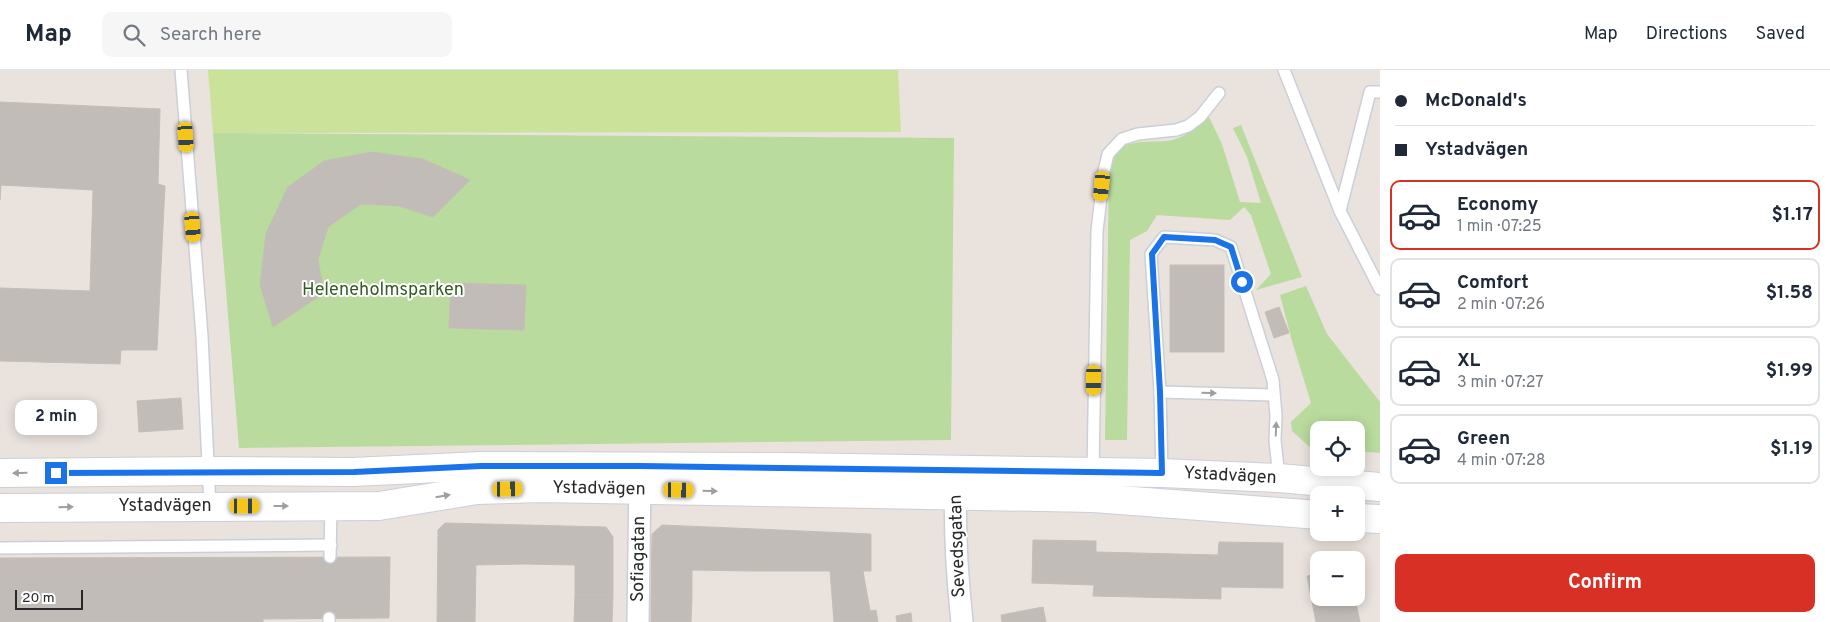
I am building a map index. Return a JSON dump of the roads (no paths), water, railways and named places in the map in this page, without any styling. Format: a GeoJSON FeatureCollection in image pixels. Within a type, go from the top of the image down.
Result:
{"type":"FeatureCollection","features":[{"type":"Feature","properties":{"kind":"main road","name":"Ystadvägen"},"geometry":{"type":"LineString","coordinates":[[0,473],[354,472],[481,466],[955,497],[1093,485],[1162,473],[1279,478],[1380,487]]}},
{"type":"Feature","properties":{"kind":"main road","name":"Ystadvägen"},"geometry":{"type":"LineString","coordinates":[[0,508],[379,506],[476,490],[640,477],[957,470],[1093,485],[1310,514]]}},
{"type":"Feature","properties":{"kind":"main road"},"geometry":{"type":"LineString","coordinates":[[1365,518],[1380,519]]}},
{"type":"Feature","properties":{"kind":"street","name":"Sevedsgatan"},"geometry":{"type":"LineString","coordinates":[[957,470],[955,497],[958,582],[962,622]]}},
{"type":"Feature","properties":{"kind":"street","name":"Sofiagatan"},"geometry":{"type":"LineString","coordinates":[[638,622],[640,477]]}},
{"type":"Feature","properties":{"kind":"lane"},"geometry":{"type":"LineString","coordinates":[[181,70],[202,336],[210,506]]}},
{"type":"Feature","properties":{"kind":"lane"},"geometry":{"type":"LineString","coordinates":[[1284,70],[1340,211],[1380,289]]}},
{"type":"Feature","properties":{"kind":"lane"},"geometry":{"type":"LineString","coordinates":[[1340,211],[1370,92],[1380,92]]}},
{"type":"Feature","properties":{"kind":"lane"},"geometry":{"type":"LineString","coordinates":[[1093,485],[1098,231],[1104,171],[1108,154],[1122,139],[1138,134],[1176,130],[1188,126],[1200,117],[1219,93]]}},
{"type":"Feature","properties":{"kind":"lane"},"geometry":{"type":"LineString","coordinates":[[1162,473],[1160,392],[1152,254],[1164,237],[1215,240],[1231,247],[1273,380],[1276,416],[1275,440],[1279,478]]}},
{"type":"Feature","properties":{"kind":"lane"},"geometry":{"type":"LineString","coordinates":[[1160,392],[1274,395]]}},
{"type":"Feature","properties":{"kind":"lane"},"geometry":{"type":"LineString","coordinates":[[330,558],[331,505]]}},
{"type":"Feature","properties":{"kind":"lane"},"geometry":{"type":"LineString","coordinates":[[0,548],[331,545]]}},
{"type":"Feature","properties":{"kind":"park label","name":"Heleneholmsparken"},"geometry":{"type":"Point","coordinates":[383,290]}}]}
